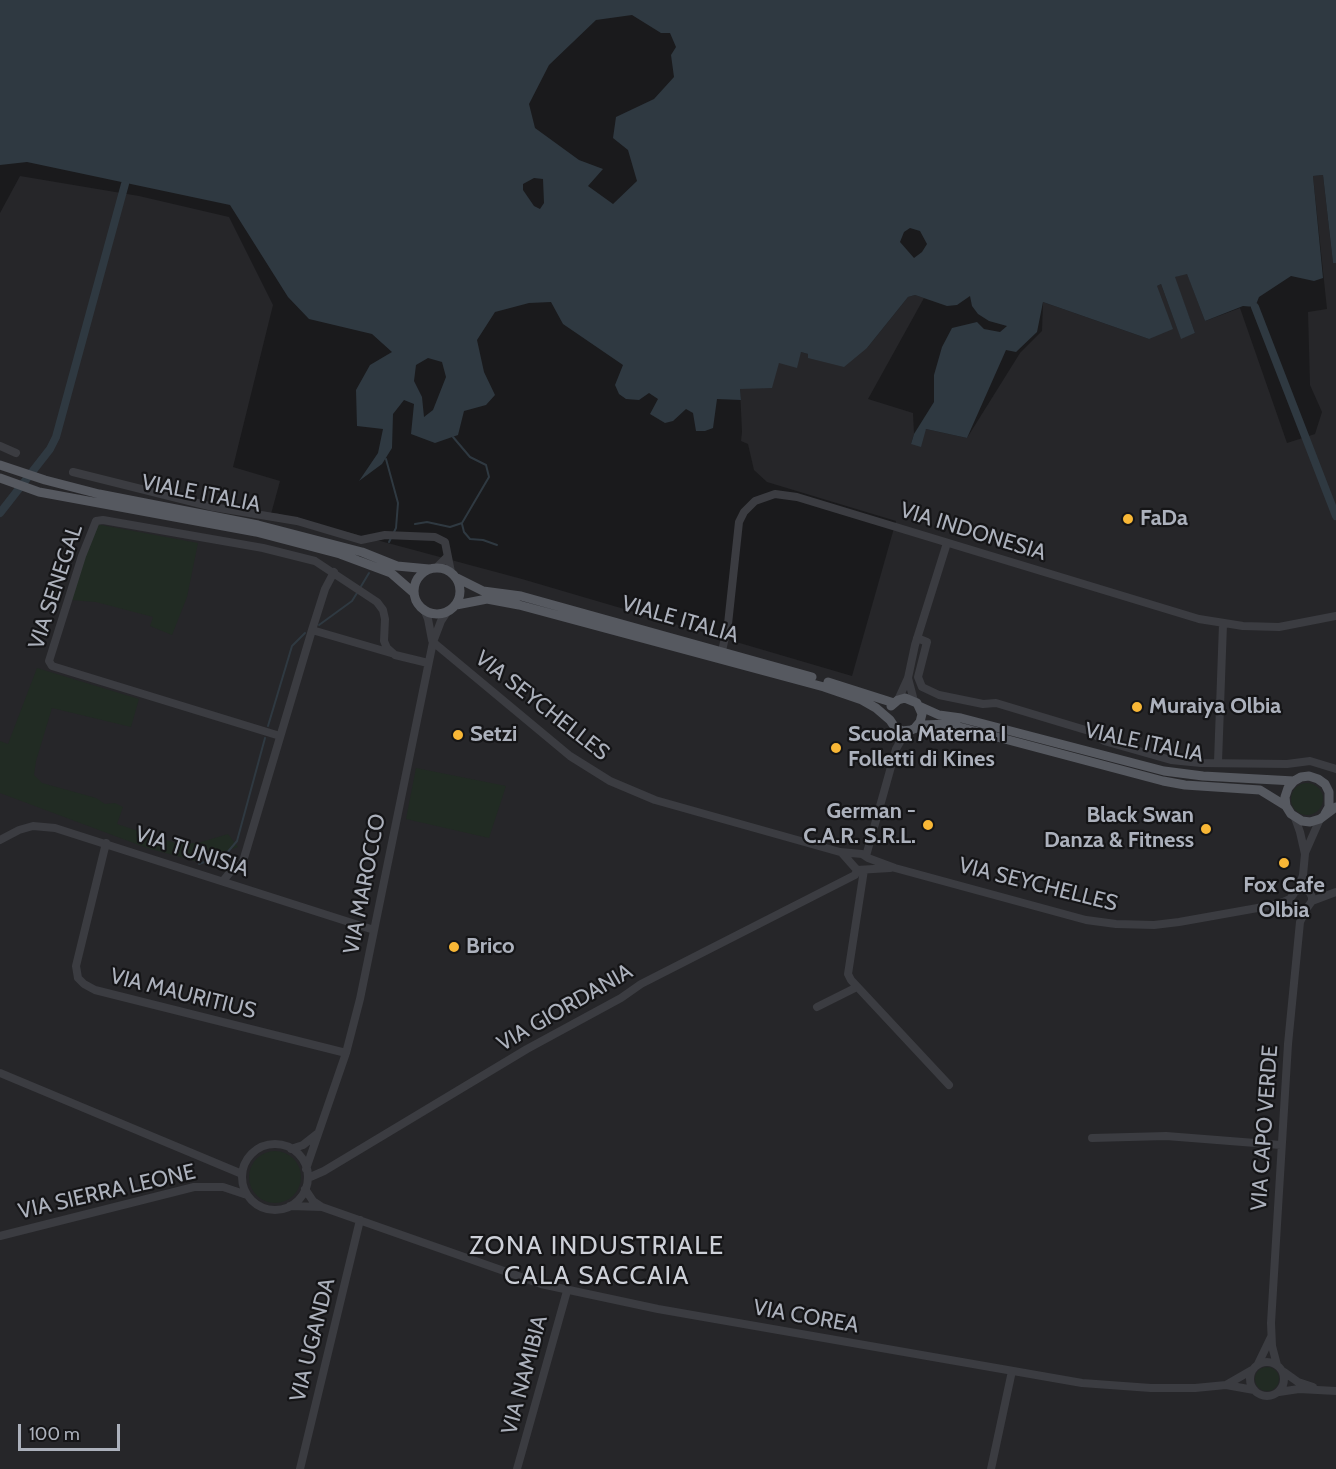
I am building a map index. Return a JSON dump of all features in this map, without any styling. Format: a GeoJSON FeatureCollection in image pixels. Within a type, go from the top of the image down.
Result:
{"type":"FeatureCollection","features":[{"type":"Feature","properties":{"kind":"main road","name":"VIALE ITALIA"},"geometry":{"type":"LineString","coordinates":[[0,465],[99,494],[258,525],[362,552],[397,566],[433,568]]}},
{"type":"Feature","properties":{"kind":"main road","name":"VIALE ITALIA"},"geometry":{"type":"LineString","coordinates":[[3,479],[39,492],[256,532],[340,554],[391,573],[414,593]]}},
{"type":"Feature","properties":{"kind":"main road"},"geometry":{"type":"LineString","coordinates":[[433,568],[454,575],[460,592],[456,605],[447,612],[435,613],[423,609],[414,593],[418,578],[433,568]]}},
{"type":"Feature","properties":{"kind":"main road","name":"VIALE ITALIA"},"geometry":{"type":"LineString","coordinates":[[454,575],[483,591],[521,596],[896,701]]}},
{"type":"Feature","properties":{"kind":"main road","name":"VIALE ITALIA"},"geometry":{"type":"LineString","coordinates":[[456,605],[488,599],[530,608],[824,687],[862,700],[876,708],[893,724]]}},
{"type":"Feature","properties":{"kind":"main road"},"geometry":{"type":"LineString","coordinates":[[905,698],[917,704],[921,718],[913,729],[902,731],[893,724],[889,712],[896,701],[905,698]]}},
{"type":"Feature","properties":{"kind":"main road","name":"VIALE ITALIA"},"geometry":{"type":"LineString","coordinates":[[917,704],[939,715],[961,718],[1164,771],[1194,776],[1294,781]]}},
{"type":"Feature","properties":{"kind":"main road","name":"VIALE ITALIA"},"geometry":{"type":"LineString","coordinates":[[913,729],[932,723],[948,724],[1163,781],[1185,785],[1260,790],[1286,806]]}},
{"type":"Feature","properties":{"kind":"main road"},"geometry":{"type":"LineString","coordinates":[[1336,787],[1309,776],[1294,781],[1285,797],[1286,806],[1294,818],[1310,822],[1336,807]]}},
{"type":"Feature","properties":{"kind":"main road"},"geometry":{"type":"LineString","coordinates":[[1322,817],[1329,807],[1331,798],[1325,784]]}},
{"type":"Feature","properties":{"kind":"street"},"geometry":{"type":"LineString","coordinates":[[0,446],[16,453]]}},
{"type":"Feature","properties":{"kind":"street"},"geometry":{"type":"LineString","coordinates":[[73,472],[192,502],[297,521],[361,540],[392,535],[435,537],[445,542],[447,557],[454,575]]}},
{"type":"Feature","properties":{"kind":"street","name":"VIA INDONESIA"},"geometry":{"type":"LineString","coordinates":[[722,651],[728,624],[739,522],[748,507],[764,496],[778,494],[797,497],[1199,620],[1223,624],[1279,627],[1336,616]]}},
{"type":"Feature","properties":{"kind":"street","name":"VIA SENEGAL"},"geometry":{"type":"LineString","coordinates":[[280,736],[52,666],[49,661],[82,556],[96,521],[103,520],[285,553],[315,561],[377,602],[383,610],[385,619],[384,641],[387,648],[395,655]]}},
{"type":"Feature","properties":{"kind":"street"},"geometry":{"type":"LineString","coordinates":[[896,701],[908,678],[917,638],[947,543]]}},
{"type":"Feature","properties":{"kind":"street"},"geometry":{"type":"LineString","coordinates":[[433,568],[447,557]]}},
{"type":"Feature","properties":{"kind":"street"},"geometry":{"type":"LineString","coordinates":[[223,881],[231,871],[242,864],[312,630],[325,589],[334,572]]}},
{"type":"Feature","properties":{"kind":"street","name":"VIA MAROCCO"},"geometry":{"type":"LineString","coordinates":[[423,609],[428,619],[433,642]]}},
{"type":"Feature","properties":{"kind":"street","name":"VIA MAROCCO"},"geometry":{"type":"LineString","coordinates":[[306,1169],[346,1053],[360,999],[428,663],[433,642],[447,612]]}},
{"type":"Feature","properties":{"kind":"street"},"geometry":{"type":"LineString","coordinates":[[1218,762],[1223,624]]}},
{"type":"Feature","properties":{"kind":"street"},"geometry":{"type":"LineString","coordinates":[[312,630],[428,663]]}},
{"type":"Feature","properties":{"kind":"street"},"geometry":{"type":"LineString","coordinates":[[917,638],[927,642],[918,677],[922,687],[952,699],[983,704],[996,703],[1089,731],[1104,741],[1171,760],[1287,764],[1310,761],[1336,769]]}},
{"type":"Feature","properties":{"kind":"street","name":"VIA SEYCHELLES"},"geometry":{"type":"LineString","coordinates":[[433,642],[570,756],[610,781],[655,800],[840,852],[864,856],[895,868],[1063,914],[1116,924],[1154,925],[1280,904],[1296,906],[1309,904]]}},
{"type":"Feature","properties":{"kind":"street"},"geometry":{"type":"LineString","coordinates":[[908,678],[917,704]]}},
{"type":"Feature","properties":{"kind":"street"},"geometry":{"type":"LineString","coordinates":[[893,724],[896,750]]}},
{"type":"Feature","properties":{"kind":"street"},"geometry":{"type":"LineString","coordinates":[[864,856],[896,750],[900,742],[913,729]]}},
{"type":"Feature","properties":{"kind":"street"},"geometry":{"type":"LineString","coordinates":[[1305,854],[1322,817]]}},
{"type":"Feature","properties":{"kind":"street"},"geometry":{"type":"LineString","coordinates":[[1294,818],[1305,854],[1303,875],[1295,893]]}},
{"type":"Feature","properties":{"kind":"street","name":"VIA TUNISIA"},"geometry":{"type":"LineString","coordinates":[[0,840],[19,830],[44,826],[106,843],[374,930]]}},
{"type":"Feature","properties":{"kind":"street","name":"VIA MAURITIUS"},"geometry":{"type":"LineString","coordinates":[[106,843],[76,966],[78,978],[84,984],[95,990],[346,1053]]}},
{"type":"Feature","properties":{"kind":"street","name":"VIA SEYCHELLES"},"geometry":{"type":"LineString","coordinates":[[840,852],[859,867],[895,868]]}},
{"type":"Feature","properties":{"kind":"street"},"geometry":{"type":"LineString","coordinates":[[859,867],[869,863],[864,856]]}},
{"type":"Feature","properties":{"kind":"street"},"geometry":{"type":"LineString","coordinates":[[864,856],[854,858],[859,867],[860,888],[848,974],[857,987],[949,1085]]}},
{"type":"Feature","properties":{"kind":"street","name":"VIA GIORDANIA"},"geometry":{"type":"LineString","coordinates":[[308,1178],[324,1171],[527,1049],[611,1004],[641,984],[855,875],[859,867]]}},
{"type":"Feature","properties":{"kind":"street"},"geometry":{"type":"LineString","coordinates":[[1303,875],[1308,890],[1309,904],[1332,893]]}},
{"type":"Feature","properties":{"kind":"street"},"geometry":{"type":"LineString","coordinates":[[846,879],[860,888]]}},
{"type":"Feature","properties":{"kind":"street"},"geometry":{"type":"LineString","coordinates":[[1295,893],[1308,890],[1332,893]]}},
{"type":"Feature","properties":{"kind":"street","name":"VIA SEYCHELLES"},"geometry":{"type":"LineString","coordinates":[[1280,904],[1295,893]]}},
{"type":"Feature","properties":{"kind":"street","name":"VIA CAPO VERDE"},"geometry":{"type":"LineString","coordinates":[[1295,893],[1300,922]]}},
{"type":"Feature","properties":{"kind":"street","name":"VIA CAPO VERDE"},"geometry":{"type":"LineString","coordinates":[[1271,1335],[1281,1145],[1296,944],[1300,922],[1309,904]]}},
{"type":"Feature","properties":{"kind":"street"},"geometry":{"type":"LineString","coordinates":[[817,1007],[857,987]]}},
{"type":"Feature","properties":{"kind":"street"},"geometry":{"type":"LineString","coordinates":[[0,1073],[242,1177]]}},
{"type":"Feature","properties":{"kind":"street"},"geometry":{"type":"LineString","coordinates":[[291,1149],[310,1141],[320,1130]]}},
{"type":"Feature","properties":{"kind":"street"},"geometry":{"type":"LineString","coordinates":[[1092,1138],[1166,1136],[1281,1145]]}},
{"type":"Feature","properties":{"kind":"street"},"geometry":{"type":"LineString","coordinates":[[282,1145],[303,1159],[308,1178],[306,1189],[300,1199],[278,1210],[264,1209],[254,1203],[247,1195],[242,1177],[246,1161],[252,1153],[262,1147],[282,1145]]}},
{"type":"Feature","properties":{"kind":"street","name":"VIA SIERRA LEONE"},"geometry":{"type":"LineString","coordinates":[[223,1187],[242,1177]]}},
{"type":"Feature","properties":{"kind":"street","name":"VIA SIERRA LEONE"},"geometry":{"type":"LineString","coordinates":[[0,1236],[194,1186],[223,1187],[247,1195]]}},
{"type":"Feature","properties":{"kind":"street"},"geometry":{"type":"LineString","coordinates":[[306,1189],[309,1196],[322,1207]]}},
{"type":"Feature","properties":{"kind":"street"},"geometry":{"type":"LineString","coordinates":[[290,1206],[322,1207]]}},
{"type":"Feature","properties":{"kind":"street","name":"VIA COREA"},"geometry":{"type":"LineString","coordinates":[[322,1207],[567,1291],[1105,1386],[1195,1388],[1226,1385]]}},
{"type":"Feature","properties":{"kind":"street","name":"VIA UGANDA"},"geometry":{"type":"LineString","coordinates":[[300,1469],[360,1220]]}},
{"type":"Feature","properties":{"kind":"street","name":"VIA NAMIBIA"},"geometry":{"type":"LineString","coordinates":[[518,1469],[567,1291]]}},
{"type":"Feature","properties":{"kind":"street"},"geometry":{"type":"LineString","coordinates":[[1226,1385],[1258,1364],[1271,1335]]}},
{"type":"Feature","properties":{"kind":"street"},"geometry":{"type":"LineString","coordinates":[[1271,1335],[1277,1365]]}},
{"type":"Feature","properties":{"kind":"street"},"geometry":{"type":"LineString","coordinates":[[1258,1364],[1268,1361],[1277,1365],[1298,1382],[1320,1390]]}},
{"type":"Feature","properties":{"kind":"street"},"geometry":{"type":"LineString","coordinates":[[1252,1370],[1250,1381],[1254,1390],[1259,1394],[1268,1396],[1292,1389],[1336,1391]]}},
{"type":"Feature","properties":{"kind":"street"},"geometry":{"type":"LineString","coordinates":[[991,1469],[1012,1371]]}},
{"type":"Feature","properties":{"kind":"street"},"geometry":{"type":"LineString","coordinates":[[1279,1392],[1285,1381],[1284,1372]]}},
{"type":"Feature","properties":{"kind":"street"},"geometry":{"type":"LineString","coordinates":[[1226,1385],[1254,1390]]}},
{"type":"Feature","properties":{"kind":"shaded area"},"geometry":{"type":"Polygon","coordinates":[[[0,0],[1336,0],[1336,263],[1333,263],[1323,175],[1313,176],[1323,278],[1314,281],[1291,276],[1259,297],[1255,307],[1243,306],[1205,321],[1187,274],[1175,277],[1195,333],[1181,339],[1161,284],[1157,286],[1173,329],[1149,339],[1043,302],[1037,332],[1016,352],[1006,350],[967,438],[926,429],[921,447],[911,444],[914,434],[934,402],[934,375],[942,347],[952,328],[977,322],[984,329],[1000,332],[1007,326],[989,321],[978,314],[972,306],[970,296],[957,305],[947,306],[915,295],[908,297],[867,348],[844,367],[808,358],[808,354],[801,352],[797,368],[779,363],[772,388],[740,389],[741,400],[717,399],[713,428],[705,431],[696,431],[693,413],[686,409],[673,421],[665,423],[650,414],[658,399],[649,393],[639,400],[626,399],[619,394],[615,385],[623,365],[563,324],[551,302],[529,303],[495,312],[477,340],[484,372],[495,395],[486,405],[464,411],[458,435],[435,443],[411,434],[414,404],[404,400],[393,414],[392,448],[382,464],[359,481],[378,453],[383,429],[357,426],[356,390],[370,365],[392,352],[372,334],[309,319],[288,297],[230,205],[27,162],[0,165],[0,0]],[[632,15],[596,20],[549,65],[529,104],[535,128],[579,160],[603,169],[588,186],[613,204],[637,181],[628,150],[613,138],[616,117],[654,99],[674,77],[671,55],[676,47],[670,33],[661,33],[632,15]],[[534,178],[523,184],[523,190],[534,206],[540,209],[544,203],[543,179],[534,178]],[[910,228],[904,232],[900,242],[914,258],[927,244],[920,231],[910,228]],[[428,358],[416,365],[414,381],[422,397],[424,417],[433,410],[446,377],[442,362],[428,358]]]}},
{"type":"Feature","properties":{"kind":"shaded area"},"geometry":{"type":"Polygon","coordinates":[[[1323,175],[1333,263],[1336,263],[1336,1469],[0,1469],[0,213],[20,176],[139,196],[229,217],[273,305],[233,467],[280,481],[271,514],[276,513],[522,579],[852,676],[896,521],[767,482],[754,470],[748,444],[741,441],[740,389],[779,363],[801,352],[808,354],[867,348],[908,297],[915,295],[924,298],[868,399],[913,413],[914,434],[911,444],[926,429],[967,438],[1020,353],[1042,331],[1043,302],[1149,339],[1157,286],[1161,284],[1181,338],[1195,333],[1174,277],[1187,273],[1205,321],[1240,308],[1287,443],[1315,434],[1322,412],[1310,385],[1308,312],[1327,309],[1313,176],[1323,175]]]}},
{"type":"Feature","properties":{"kind":"shaded area"},"geometry":{"type":"Polygon","coordinates":[[[96,524],[198,543],[187,597],[172,635],[150,626],[153,617],[96,602],[71,600],[96,524]]]}},
{"type":"Feature","properties":{"kind":"shaded area"},"geometry":{"type":"Polygon","coordinates":[[[37,668],[139,699],[131,727],[52,708],[34,775],[42,783],[96,798],[105,804],[115,803],[123,807],[117,824],[175,843],[198,843],[228,834],[238,847],[195,861],[147,848],[0,793],[0,741],[8,744],[37,668]]]}},
{"type":"Feature","properties":{"kind":"shaded area"},"geometry":{"type":"Polygon","coordinates":[[[416,768],[506,786],[489,838],[406,819],[416,768]]]}},
{"type":"Feature","properties":{"kind":"shaded area"},"geometry":{"type":"Polygon","coordinates":[[[1307,783],[1318,788],[1323,799],[1318,810],[1307,815],[1296,810],[1291,799],[1296,788],[1307,783]]]}},
{"type":"Feature","properties":{"kind":"shaded area"},"geometry":{"type":"Polygon","coordinates":[[[270,1151],[280,1151],[294,1158],[301,1177],[294,1196],[280,1203],[270,1203],[260,1199],[253,1192],[249,1182],[249,1172],[253,1162],[260,1155],[270,1151]]]}},
{"type":"Feature","properties":{"kind":"shaded area"},"geometry":{"type":"Polygon","coordinates":[[[1267,1367],[1272,1368],[1278,1374],[1278,1384],[1272,1390],[1267,1391],[1262,1390],[1256,1384],[1255,1379],[1256,1374],[1262,1368],[1267,1367]]]}},
{"type":"Feature","properties":{"kind":"waterway"},"geometry":{"type":"LineString","coordinates":[[0,513],[50,449],[56,437],[125,184]]}},
{"type":"Feature","properties":{"kind":"waterway"},"geometry":{"type":"LineString","coordinates":[[1255,307],[1336,516]]}},
{"type":"Feature","properties":{"kind":"waterway"},"geometry":{"type":"LineString","coordinates":[[415,524],[427,522],[450,527],[462,523],[489,477],[486,465],[470,457],[453,437]]}},
{"type":"Feature","properties":{"kind":"waterway"},"geometry":{"type":"LineString","coordinates":[[386,459],[398,503],[396,528],[389,542]]}},
{"type":"Feature","properties":{"kind":"waterway"},"geometry":{"type":"LineString","coordinates":[[462,524],[464,532],[470,539],[483,540],[497,545]]}},
{"type":"Feature","properties":{"kind":"waterway"},"geometry":{"type":"LineString","coordinates":[[360,588],[369,573]]}},
{"type":"Feature","properties":{"kind":"waterway"},"geometry":{"type":"LineString","coordinates":[[319,625],[352,601],[357,593]]}},
{"type":"Feature","properties":{"kind":"waterway"},"geometry":{"type":"LineString","coordinates":[[268,726],[292,646],[305,633]]}},
{"type":"Feature","properties":{"kind":"waterway"},"geometry":{"type":"LineString","coordinates":[[199,864],[226,854],[237,841],[265,738]]}},
{"type":"Feature","properties":{"kind":"place","name":"FaDa"},"geometry":{"type":"Point","coordinates":[1128,519]}},
{"type":"Feature","properties":{"kind":"place","name":"Muraiya Olbia"},"geometry":{"type":"Point","coordinates":[1137,707]}},
{"type":"Feature","properties":{"kind":"place","name":"Setzi"},"geometry":{"type":"Point","coordinates":[458,735]}},
{"type":"Feature","properties":{"kind":"place","name":"Scuola Materna I Folletti di Kines"},"geometry":{"type":"Point","coordinates":[836,748]}},
{"type":"Feature","properties":{"kind":"place","name":"German - C.A.R. S.R.L."},"geometry":{"type":"Point","coordinates":[928,825]}},
{"type":"Feature","properties":{"kind":"place","name":"Black Swan Danza & Fitness"},"geometry":{"type":"Point","coordinates":[1206,829]}},
{"type":"Feature","properties":{"kind":"place","name":"Fox Cafe Olbia"},"geometry":{"type":"Point","coordinates":[1284,863]}},
{"type":"Feature","properties":{"kind":"place","name":"Brico"},"geometry":{"type":"Point","coordinates":[454,947]}},
{"type":"Feature","properties":{"kind":"district","name":"ZONA INDUSTRIALE CALA SACCAIA"},"geometry":{"type":"Point","coordinates":[597,1261]}}]}
